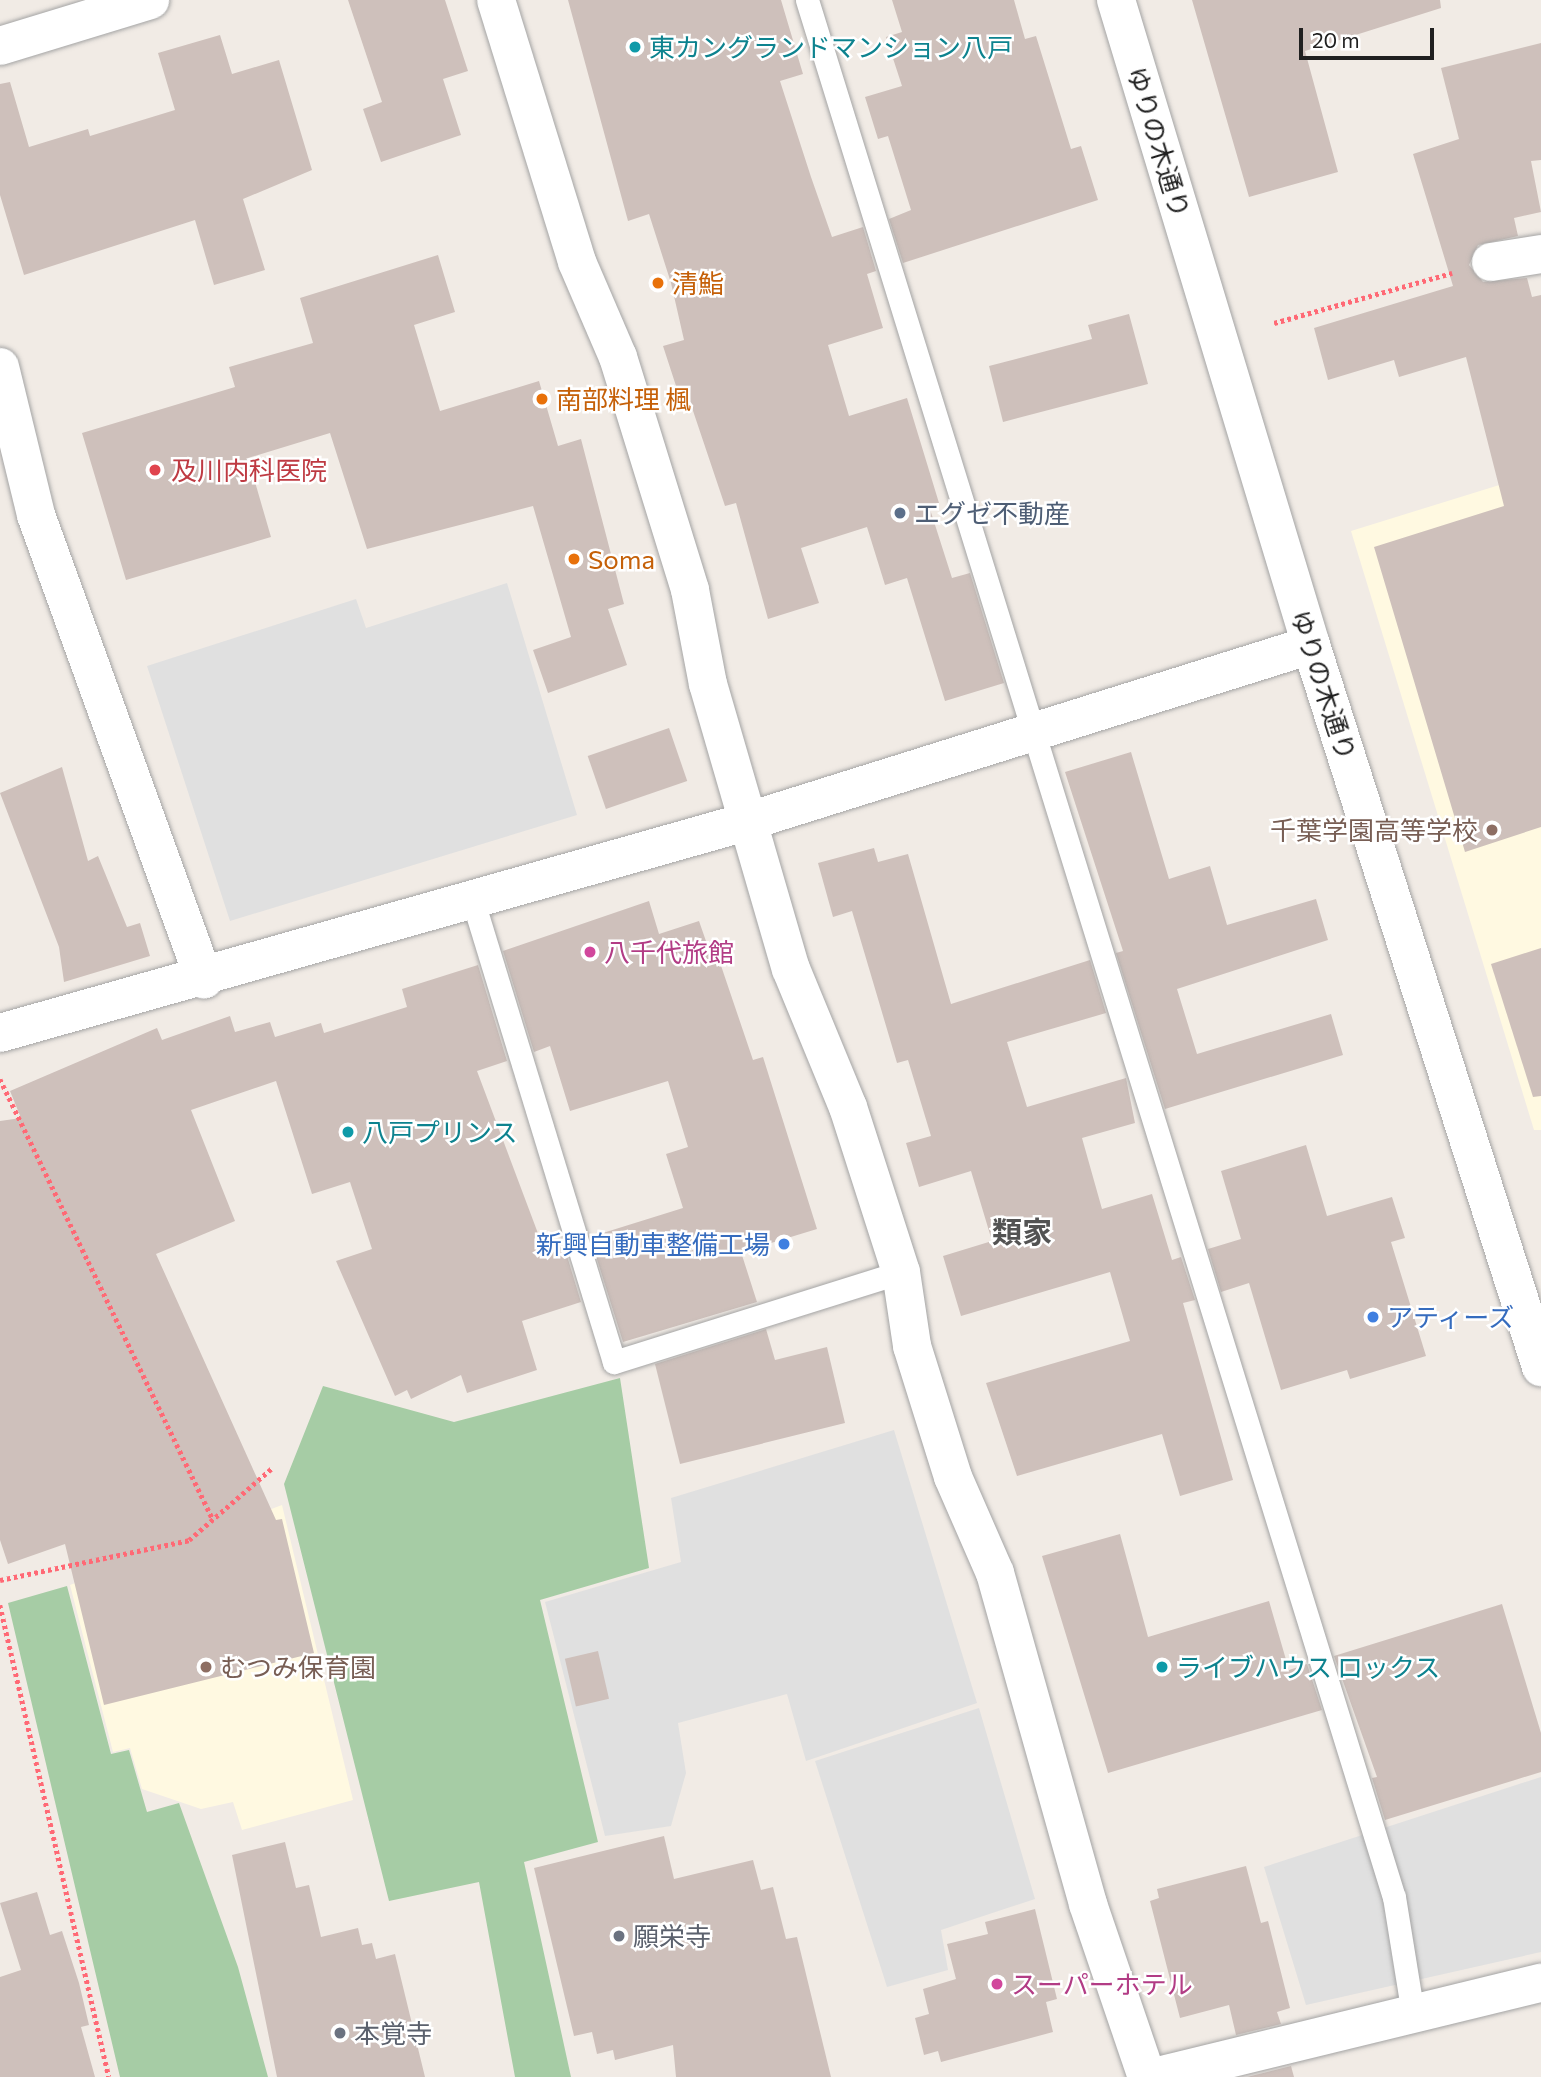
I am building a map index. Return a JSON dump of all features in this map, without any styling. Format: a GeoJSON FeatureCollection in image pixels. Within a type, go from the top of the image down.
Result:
{"type":"FeatureCollection","features":[{"type":"Feature","properties":{"kind":"street"},"geometry":{"type":"LineString","coordinates":[[0,46],[150,0]]}},
{"type":"Feature","properties":{"kind":"street"},"geometry":{"type":"LineString","coordinates":[[496,0],[577,262],[618,357],[682,564],[708,684],[791,969],[848,1107],[901,1272],[912,1346],[953,1477],[995,1573],[1084,1891],[1147,2077]]}},
{"type":"Feature","properties":{"kind":"street","name":"ゆりの木通り"},"geometry":{"type":"LineString","coordinates":[[1116,0],[1311,645],[1541,1367]]}},
{"type":"Feature","properties":{"kind":"street"},"geometry":{"type":"LineString","coordinates":[[1492,262],[1541,254]]}},
{"type":"Feature","properties":{"kind":"street"},"geometry":{"type":"LineString","coordinates":[[0,367],[36,516],[204,980]]}},
{"type":"Feature","properties":{"kind":"street"},"geometry":{"type":"LineString","coordinates":[[0,1033],[204,980],[749,821],[1311,645]]}},
{"type":"Feature","properties":{"kind":"street"},"geometry":{"type":"LineString","coordinates":[[1154,2077],[1541,1983]]}},
{"type":"Feature","properties":{"kind":"lane"},"geometry":{"type":"LineString","coordinates":[[807,0],[1394,1897],[1413,2014]]}},
{"type":"Feature","properties":{"kind":"lane"},"geometry":{"type":"LineString","coordinates":[[473,901],[614,1362],[901,1272]]}},
{"type":"Feature","properties":{"kind":"path"},"geometry":{"type":"LineString","coordinates":[[1274,323],[1492,262]]}},
{"type":"Feature","properties":{"kind":"path"},"geometry":{"type":"LineString","coordinates":[[0,1079],[213,1519]]}},
{"type":"Feature","properties":{"kind":"path"},"geometry":{"type":"LineString","coordinates":[[0,1580],[189,1540],[272,1468]]}},
{"type":"Feature","properties":{"kind":"path"},"geometry":{"type":"LineString","coordinates":[[0,1605],[109,2077]]}},
{"type":"Feature","properties":{"kind":"shaded area","name":"千葉学園高等学校"},"geometry":{"type":"Polygon","coordinates":[[[1541,472],[1541,1130],[1534,1130],[1351,531],[1541,472]]]}},
{"type":"Feature","properties":{"kind":"shaded area"},"geometry":{"type":"Polygon","coordinates":[[[507,583],[577,815],[230,921],[147,666],[356,599],[366,628],[507,583]]]}},
{"type":"Feature","properties":{"kind":"shaded area"},"geometry":{"type":"Polygon","coordinates":[[[894,1430],[977,1703],[806,1761],[787,1694],[678,1723],[686,1773],[671,1826],[605,1836],[545,1602],[681,1562],[671,1498],[894,1430]]]}},
{"type":"Feature","properties":{"kind":"shaded area","name":"むつみ保育園"},"geometry":{"type":"Polygon","coordinates":[[[282,1505],[353,1800],[242,1830],[233,1802],[201,1809],[142,1789],[130,1748],[113,1752],[70,1585],[282,1505]]]}},
{"type":"Feature","properties":{"kind":"shaded area"},"geometry":{"type":"Polygon","coordinates":[[[979,1708],[1035,1899],[941,1930],[948,1970],[887,1987],[815,1761],[979,1708]]]}},
{"type":"Feature","properties":{"kind":"shaded area"},"geometry":{"type":"Polygon","coordinates":[[[1541,1777],[1541,1952],[1306,2005],[1264,1867],[1541,1777]]]}},
{"type":"Feature","properties":{"kind":"green space"},"geometry":{"type":"Polygon","coordinates":[[[620,1378],[649,1568],[540,1600],[598,1842],[524,1862],[571,2077],[515,2077],[479,1882],[389,1901],[284,1484],[323,1386],[454,1422],[620,1378]]]}},
{"type":"Feature","properties":{"kind":"green space"},"geometry":{"type":"Polygon","coordinates":[[[67,1586],[111,1754],[129,1750],[147,1812],[179,1803],[238,1967],[268,2077],[120,2077],[8,1603],[67,1586]]]}},
{"type":"Feature","properties":{"kind":"building"},"geometry":{"type":"Polygon","coordinates":[[[348,0],[445,0],[468,71],[443,79],[461,135],[381,162],[363,109],[382,102],[348,0]]]}},
{"type":"Feature","properties":{"kind":"building"},"geometry":{"type":"Polygon","coordinates":[[[568,0],[781,0],[803,74],[780,81],[832,237],[863,227],[876,271],[867,274],[883,328],[828,345],[849,416],[907,398],[939,503],[929,506],[952,578],[970,573],[1004,683],[945,701],[907,578],[885,585],[867,527],[801,548],[819,603],[768,619],[736,503],[725,506],[686,390],[678,392],[663,346],[684,340],[671,283],[649,214],[628,221],[568,0]]]}},
{"type":"Feature","properties":{"kind":"building"},"geometry":{"type":"Polygon","coordinates":[[[892,0],[1014,0],[1025,39],[1036,36],[1071,149],[1081,146],[1098,200],[903,263],[889,219],[911,210],[888,136],[878,139],[865,97],[902,86],[886,37],[902,32],[892,0]]]}},
{"type":"Feature","properties":{"kind":"building"},"geometry":{"type":"Polygon","coordinates":[[[1192,0],[1440,0],[1441,8],[1305,51],[1338,172],[1249,197],[1192,0]]]}},
{"type":"Feature","properties":{"kind":"building"},"geometry":{"type":"Polygon","coordinates":[[[220,35],[232,74],[279,60],[312,170],[243,199],[265,270],[214,285],[195,220],[24,275],[0,195],[0,84],[10,82],[29,147],[88,129],[90,136],[175,110],[158,53],[220,35]]]}},
{"type":"Feature","properties":{"kind":"building"},"geometry":{"type":"Polygon","coordinates":[[[1541,43],[1541,160],[1531,161],[1541,212],[1514,218],[1518,236],[1478,245],[1469,265],[1483,282],[1527,278],[1532,297],[1541,295],[1541,827],[1465,852],[1374,547],[1504,506],[1466,357],[1399,377],[1394,360],[1328,380],[1314,328],[1453,286],[1413,154],[1459,139],[1441,68],[1541,43]]]}},
{"type":"Feature","properties":{"kind":"building"},"geometry":{"type":"Polygon","coordinates":[[[438,255],[455,312],[414,325],[440,411],[539,381],[558,446],[581,439],[624,604],[608,609],[627,665],[548,693],[533,650],[571,637],[533,506],[367,549],[330,433],[248,458],[271,537],[126,580],[82,433],[235,387],[229,367],[313,343],[300,298],[438,255]]]}},
{"type":"Feature","properties":{"kind":"building"},"geometry":{"type":"Polygon","coordinates":[[[1129,314],[1148,384],[1003,422],[989,366],[1092,339],[1088,325],[1129,314]]]}},
{"type":"Feature","properties":{"kind":"building"},"geometry":{"type":"Polygon","coordinates":[[[669,728],[687,781],[606,809],[588,756],[669,728]]]}},
{"type":"Feature","properties":{"kind":"building"},"geometry":{"type":"Polygon","coordinates":[[[1131,752],[1169,879],[1210,866],[1227,925],[1316,899],[1328,940],[1177,989],[1197,1054],[1331,1014],[1343,1055],[1165,1109],[1116,953],[1123,951],[1065,772],[1131,752]]]}},
{"type":"Feature","properties":{"kind":"building"},"geometry":{"type":"Polygon","coordinates":[[[62,767],[88,861],[98,856],[127,927],[140,923],[150,956],[64,982],[59,947],[0,793],[62,767]]]}},
{"type":"Feature","properties":{"kind":"building"},"geometry":{"type":"Polygon","coordinates":[[[874,848],[878,862],[908,854],[951,1004],[1090,960],[1106,1013],[1007,1042],[1027,1107],[1126,1078],[1135,1123],[1082,1138],[1102,1209],[1152,1194],[1172,1260],[1181,1257],[1195,1300],[1183,1303],[1233,1480],[1180,1496],[1162,1434],[1017,1476],[986,1383],[1130,1341],[1110,1272],[961,1316],[943,1256],[992,1241],[971,1171],[919,1187],[906,1143],[931,1136],[908,1060],[897,1063],[852,911],[833,917],[818,863],[874,848]]]}},
{"type":"Feature","properties":{"kind":"building"},"geometry":{"type":"Polygon","coordinates":[[[649,901],[659,934],[699,921],[707,944],[713,942],[753,1060],[763,1057],[817,1229],[741,1252],[757,1302],[623,1342],[590,1237],[683,1208],[666,1154],[688,1147],[668,1081],[570,1111],[550,1046],[534,1052],[503,951],[649,901]]]}},
{"type":"Feature","properties":{"kind":"building"},"geometry":{"type":"Polygon","coordinates":[[[1541,948],[1541,1096],[1533,1097],[1491,964],[1541,948]]]}},
{"type":"Feature","properties":{"kind":"building"},"geometry":{"type":"Polygon","coordinates":[[[478,965],[507,1061],[477,1071],[545,1252],[564,1246],[581,1302],[522,1321],[537,1370],[467,1393],[461,1375],[411,1399],[407,1390],[395,1396],[336,1261],[372,1249],[350,1182],[312,1194],[276,1081],[191,1110],[235,1221],[156,1254],[276,1520],[282,1519],[314,1653],[104,1705],[65,1544],[8,1564],[0,1540],[0,1121],[21,1118],[10,1091],[157,1028],[162,1040],[230,1016],[235,1032],[270,1022],[275,1037],[321,1023],[324,1033],[407,1007],[402,989],[478,965]]]}},
{"type":"Feature","properties":{"kind":"building"},"geometry":{"type":"Polygon","coordinates":[[[1306,1145],[1327,1216],[1392,1197],[1405,1238],[1391,1242],[1426,1356],[1350,1379],[1347,1370],[1281,1390],[1249,1283],[1221,1292],[1208,1249],[1241,1239],[1221,1171],[1306,1145]]]}},
{"type":"Feature","properties":{"kind":"building"},"geometry":{"type":"Polygon","coordinates":[[[766,1329],[775,1360],[827,1347],[845,1423],[680,1464],[655,1364],[766,1329]]]}},
{"type":"Feature","properties":{"kind":"building"},"geometry":{"type":"Polygon","coordinates":[[[1120,1534],[1148,1637],[1269,1601],[1289,1670],[1307,1664],[1322,1710],[1108,1773],[1042,1556],[1120,1534]]]}},
{"type":"Feature","properties":{"kind":"building"},"geometry":{"type":"Polygon","coordinates":[[[1502,1604],[1541,1733],[1541,1772],[1385,1820],[1372,1778],[1377,1777],[1334,1656],[1502,1604]]]}},
{"type":"Feature","properties":{"kind":"building"},"geometry":{"type":"Polygon","coordinates":[[[598,1651],[609,1699],[576,1706],[565,1659],[598,1651]]]}},
{"type":"Feature","properties":{"kind":"building"},"geometry":{"type":"Polygon","coordinates":[[[664,1836],[674,1879],[753,1860],[761,1890],[773,1887],[786,1939],[797,1937],[831,2077],[676,2077],[673,2045],[615,2060],[613,2050],[597,2054],[592,2032],[574,2036],[534,1868],[664,1836]]]}},
{"type":"Feature","properties":{"kind":"building","name":"本覚寺"},"geometry":{"type":"Polygon","coordinates":[[[285,1842],[296,1888],[309,1885],[321,1937],[358,1928],[362,1945],[372,1943],[376,1959],[395,1954],[425,2077],[277,2077],[232,1855],[285,1842]]]}},
{"type":"Feature","properties":{"kind":"building"},"geometry":{"type":"Polygon","coordinates":[[[1246,1866],[1261,1923],[1268,1921],[1290,2008],[1277,2012],[1281,2024],[1236,2035],[1229,2005],[1180,2018],[1150,1901],[1159,1898],[1157,1889],[1246,1866]]]}},
{"type":"Feature","properties":{"kind":"building"},"geometry":{"type":"Polygon","coordinates":[[[37,1892],[50,1935],[62,1931],[79,1983],[89,2025],[81,2027],[95,2077],[0,2077],[0,1977],[21,1970],[0,1903],[37,1892]]]}},
{"type":"Feature","properties":{"kind":"building","name":"スーパーホテル"},"geometry":{"type":"Polygon","coordinates":[[[1035,1909],[1057,1999],[1046,2002],[1053,2032],[941,2062],[938,2051],[924,2055],[915,2018],[929,2014],[923,1989],[956,1979],[947,1944],[988,1934],[985,1922],[1035,1909]]]}},
{"type":"Feature","properties":{"kind":"building"},"geometry":{"type":"Polygon","coordinates":[[[1291,2066],[1294,2077],[1247,2077],[1291,2066]]]}},
{"type":"Feature","properties":{"kind":"place","name":"東カングランドマンション八戸"},"geometry":{"type":"Point","coordinates":[635,47]}},
{"type":"Feature","properties":{"kind":"place","name":"清鮨"},"geometry":{"type":"Point","coordinates":[658,283]}},
{"type":"Feature","properties":{"kind":"place","name":"南部料理 楓"},"geometry":{"type":"Point","coordinates":[542,399]}},
{"type":"Feature","properties":{"kind":"place","name":"及川内科医院"},"geometry":{"type":"Point","coordinates":[155,470]}},
{"type":"Feature","properties":{"kind":"place","name":"エグゼ不動産"},"geometry":{"type":"Point","coordinates":[900,513]}},
{"type":"Feature","properties":{"kind":"place","name":"Soma"},"geometry":{"type":"Point","coordinates":[574,559]}},
{"type":"Feature","properties":{"kind":"place","name":"千葉学園高等学校"},"geometry":{"type":"Point","coordinates":[1492,830]}},
{"type":"Feature","properties":{"kind":"place","name":"八千代旅館"},"geometry":{"type":"Point","coordinates":[590,952]}},
{"type":"Feature","properties":{"kind":"place","name":"八戸プリンス"},"geometry":{"type":"Point","coordinates":[348,1132]}},
{"type":"Feature","properties":{"kind":"place","name":"新興自動車整備工場"},"geometry":{"type":"Point","coordinates":[784,1244]}},
{"type":"Feature","properties":{"kind":"place","name":"アティーズ"},"geometry":{"type":"Point","coordinates":[1373,1317]}},
{"type":"Feature","properties":{"kind":"place","name":"むつみ保育園"},"geometry":{"type":"Point","coordinates":[206,1667]}},
{"type":"Feature","properties":{"kind":"place","name":"ライブハウス ロックス"},"geometry":{"type":"Point","coordinates":[1162,1667]}},
{"type":"Feature","properties":{"kind":"place","name":"願栄寺"},"geometry":{"type":"Point","coordinates":[619,1936]}},
{"type":"Feature","properties":{"kind":"place","name":"スーパーホテル"},"geometry":{"type":"Point","coordinates":[997,1984]}},
{"type":"Feature","properties":{"kind":"place","name":"本覚寺"},"geometry":{"type":"Point","coordinates":[340,2033]}},
{"type":"Feature","properties":{"kind":"district","name":"類家"},"geometry":{"type":"Point","coordinates":[1022,1231]}}]}
